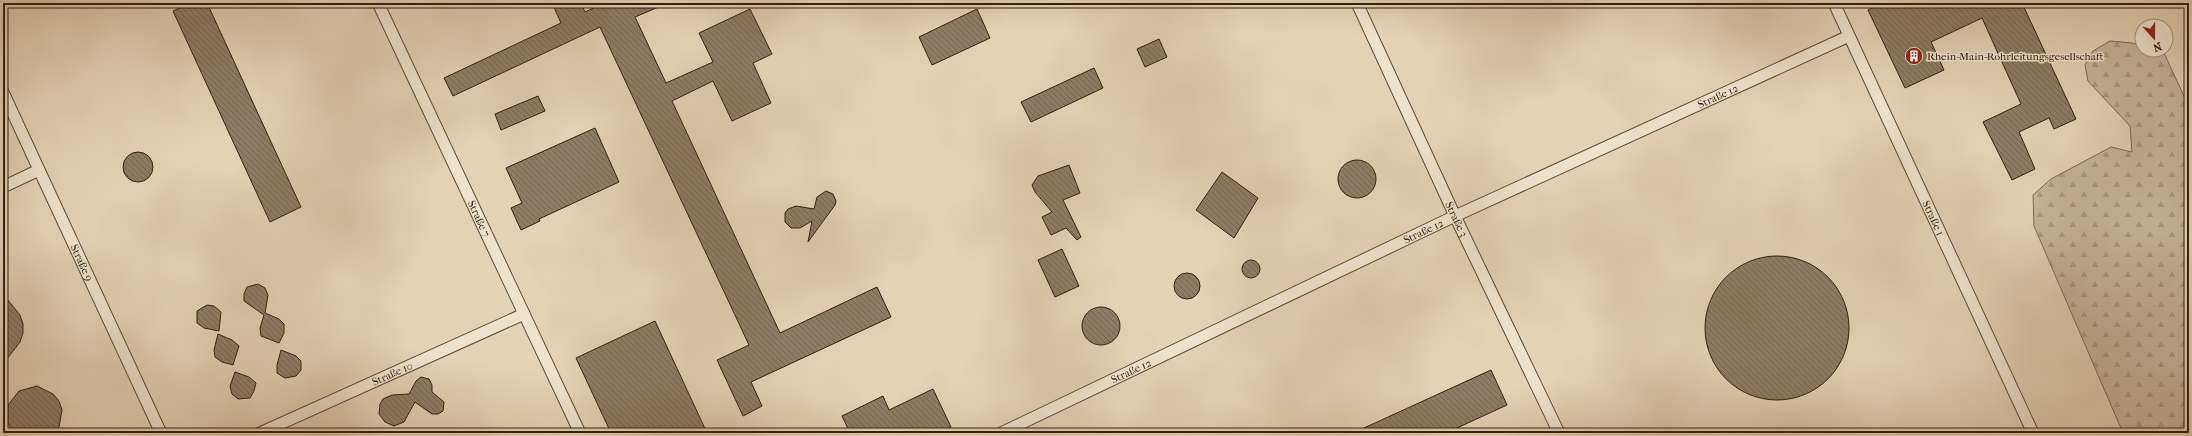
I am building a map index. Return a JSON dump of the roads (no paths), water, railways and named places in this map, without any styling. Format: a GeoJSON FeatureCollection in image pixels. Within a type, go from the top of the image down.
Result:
{"type":"FeatureCollection","features":[{"type":"Feature","properties":{"kind":"lane","name":"Straße 7"},"geometry":{"type":"LineString","coordinates":[[378,3],[580,433]]}},
{"type":"Feature","properties":{"kind":"lane","name":"Straße 3"},"geometry":{"type":"LineString","coordinates":[[1357,3],[1455,216],[1559,433]]}},
{"type":"Feature","properties":{"kind":"lane","name":"Straße 1"},"geometry":{"type":"LineString","coordinates":[[1834,3],[2033,433]]}},
{"type":"Feature","properties":{"kind":"lane","name":"Straße 12"},"geometry":{"type":"LineString","coordinates":[[1001,433],[1455,216],[1849,36]]}},
{"type":"Feature","properties":{"kind":"lane","name":"Straße 9"},"geometry":{"type":"LineString","coordinates":[[3,92],[161,433]]}},
{"type":"Feature","properties":{"kind":"lane"},"geometry":{"type":"LineString","coordinates":[[3,187],[39,170]]}},
{"type":"Feature","properties":{"kind":"lane","name":"Straße 10"},"geometry":{"type":"LineString","coordinates":[[260,433],[524,314]]}},
{"type":"Feature","properties":{"kind":"place","name":"Rhein-Main-Rohrleitungsgesellschaft"},"geometry":{"type":"Point","coordinates":[1914,56]}}]}
